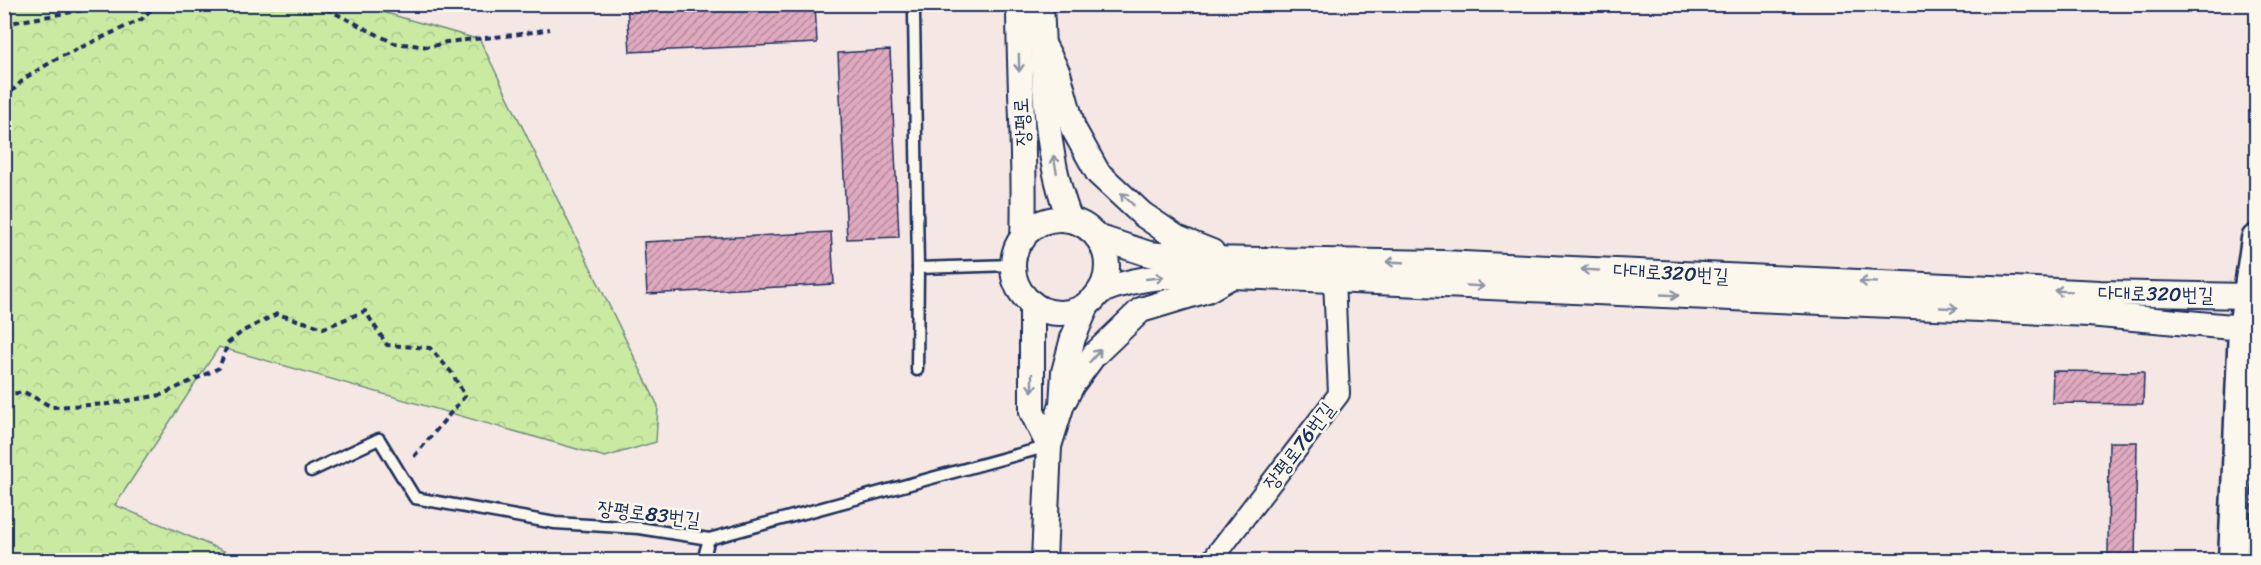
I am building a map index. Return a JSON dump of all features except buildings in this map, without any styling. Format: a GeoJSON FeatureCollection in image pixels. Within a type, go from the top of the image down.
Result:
{"type":"FeatureCollection","features":[{"type":"Feature","properties":{"kind":"main road"},"geometry":{"type":"LineString","coordinates":[[2233,561],[2243,328],[2256,239]]}},
{"type":"Feature","properties":{"kind":"street","name":"장평로"},"geometry":{"type":"LineString","coordinates":[[1019,4],[1019,66],[1025,187],[1023,239]]}},
{"type":"Feature","properties":{"kind":"street","name":"장평로"},"geometry":{"type":"LineString","coordinates":[[1041,4],[1048,134],[1061,198],[1070,220]]}},
{"type":"Feature","properties":{"kind":"street"},"geometry":{"type":"LineString","coordinates":[[1044,46],[1058,73],[1073,128],[1098,173],[1143,214],[1177,238],[1231,268],[1206,290],[1141,310],[1094,355],[1072,385],[1062,404],[1049,446],[1044,561]]}},
{"type":"Feature","properties":{"kind":"street"},"geometry":{"type":"LineString","coordinates":[[1062,404],[1065,372],[1073,338],[1093,298],[1104,283],[1107,267],[1105,251],[1097,237],[1085,226],[1070,220],[1054,220],[1040,224],[1027,232],[1018,244],[1013,265],[1017,287],[1026,299],[1038,308],[1052,312],[1068,312],[1093,298]]}},
{"type":"Feature","properties":{"kind":"street","name":"다대로320번길"},"geometry":{"type":"LineString","coordinates":[[1097,237],[1149,254],[1231,268],[1334,280],[2089,314],[2243,328]]}},
{"type":"Feature","properties":{"kind":"street","name":"다대로320번길"},"geometry":{"type":"LineString","coordinates":[[1093,298],[1120,283],[1231,268],[1431,263],[2088,292],[2247,296]]}},
{"type":"Feature","properties":{"kind":"street","name":"장평로76번길"},"geometry":{"type":"LineString","coordinates":[[1212,561],[1339,394],[1334,280]]}},
{"type":"Feature","properties":{"kind":"street"},"geometry":{"type":"LineString","coordinates":[[1032,303],[1032,412],[1049,446]]}},
{"type":"Feature","properties":{"kind":"lane"},"geometry":{"type":"LineString","coordinates":[[914,13],[918,268],[917,369]]}},
{"type":"Feature","properties":{"kind":"lane"},"geometry":{"type":"LineString","coordinates":[[918,268],[1013,265]]}},
{"type":"Feature","properties":{"kind":"lane","name":"장평로83번길"},"geometry":{"type":"LineString","coordinates":[[311,471],[379,439],[415,498],[555,523],[639,528],[709,539],[1049,446]]}},
{"type":"Feature","properties":{"kind":"lane"},"geometry":{"type":"LineString","coordinates":[[704,561],[709,539]]}},
{"type":"Feature","properties":{"kind":"path"},"geometry":{"type":"LineString","coordinates":[[4,24],[117,4]]}},
{"type":"Feature","properties":{"kind":"path"},"geometry":{"type":"LineString","coordinates":[[4,111],[8,96],[25,78],[58,57],[142,19],[156,4]]}},
{"type":"Feature","properties":{"kind":"path"},"geometry":{"type":"LineString","coordinates":[[317,4],[394,44],[430,47],[446,42],[514,35],[550,28]]}},
{"type":"Feature","properties":{"kind":"path"},"geometry":{"type":"LineString","coordinates":[[4,395],[24,392],[52,407],[108,404],[161,395],[219,368],[228,343],[243,331],[277,314],[324,328],[366,311],[387,345],[430,348],[452,373],[465,396],[411,460],[398,471]]}},
{"type":"Feature","properties":{"kind":"green space"},"geometry":{"type":"Polygon","coordinates":[[[4,5],[358,5],[480,40],[658,406],[656,442],[605,457],[219,347],[115,505],[245,560],[5,560],[4,5]]]}}]}
